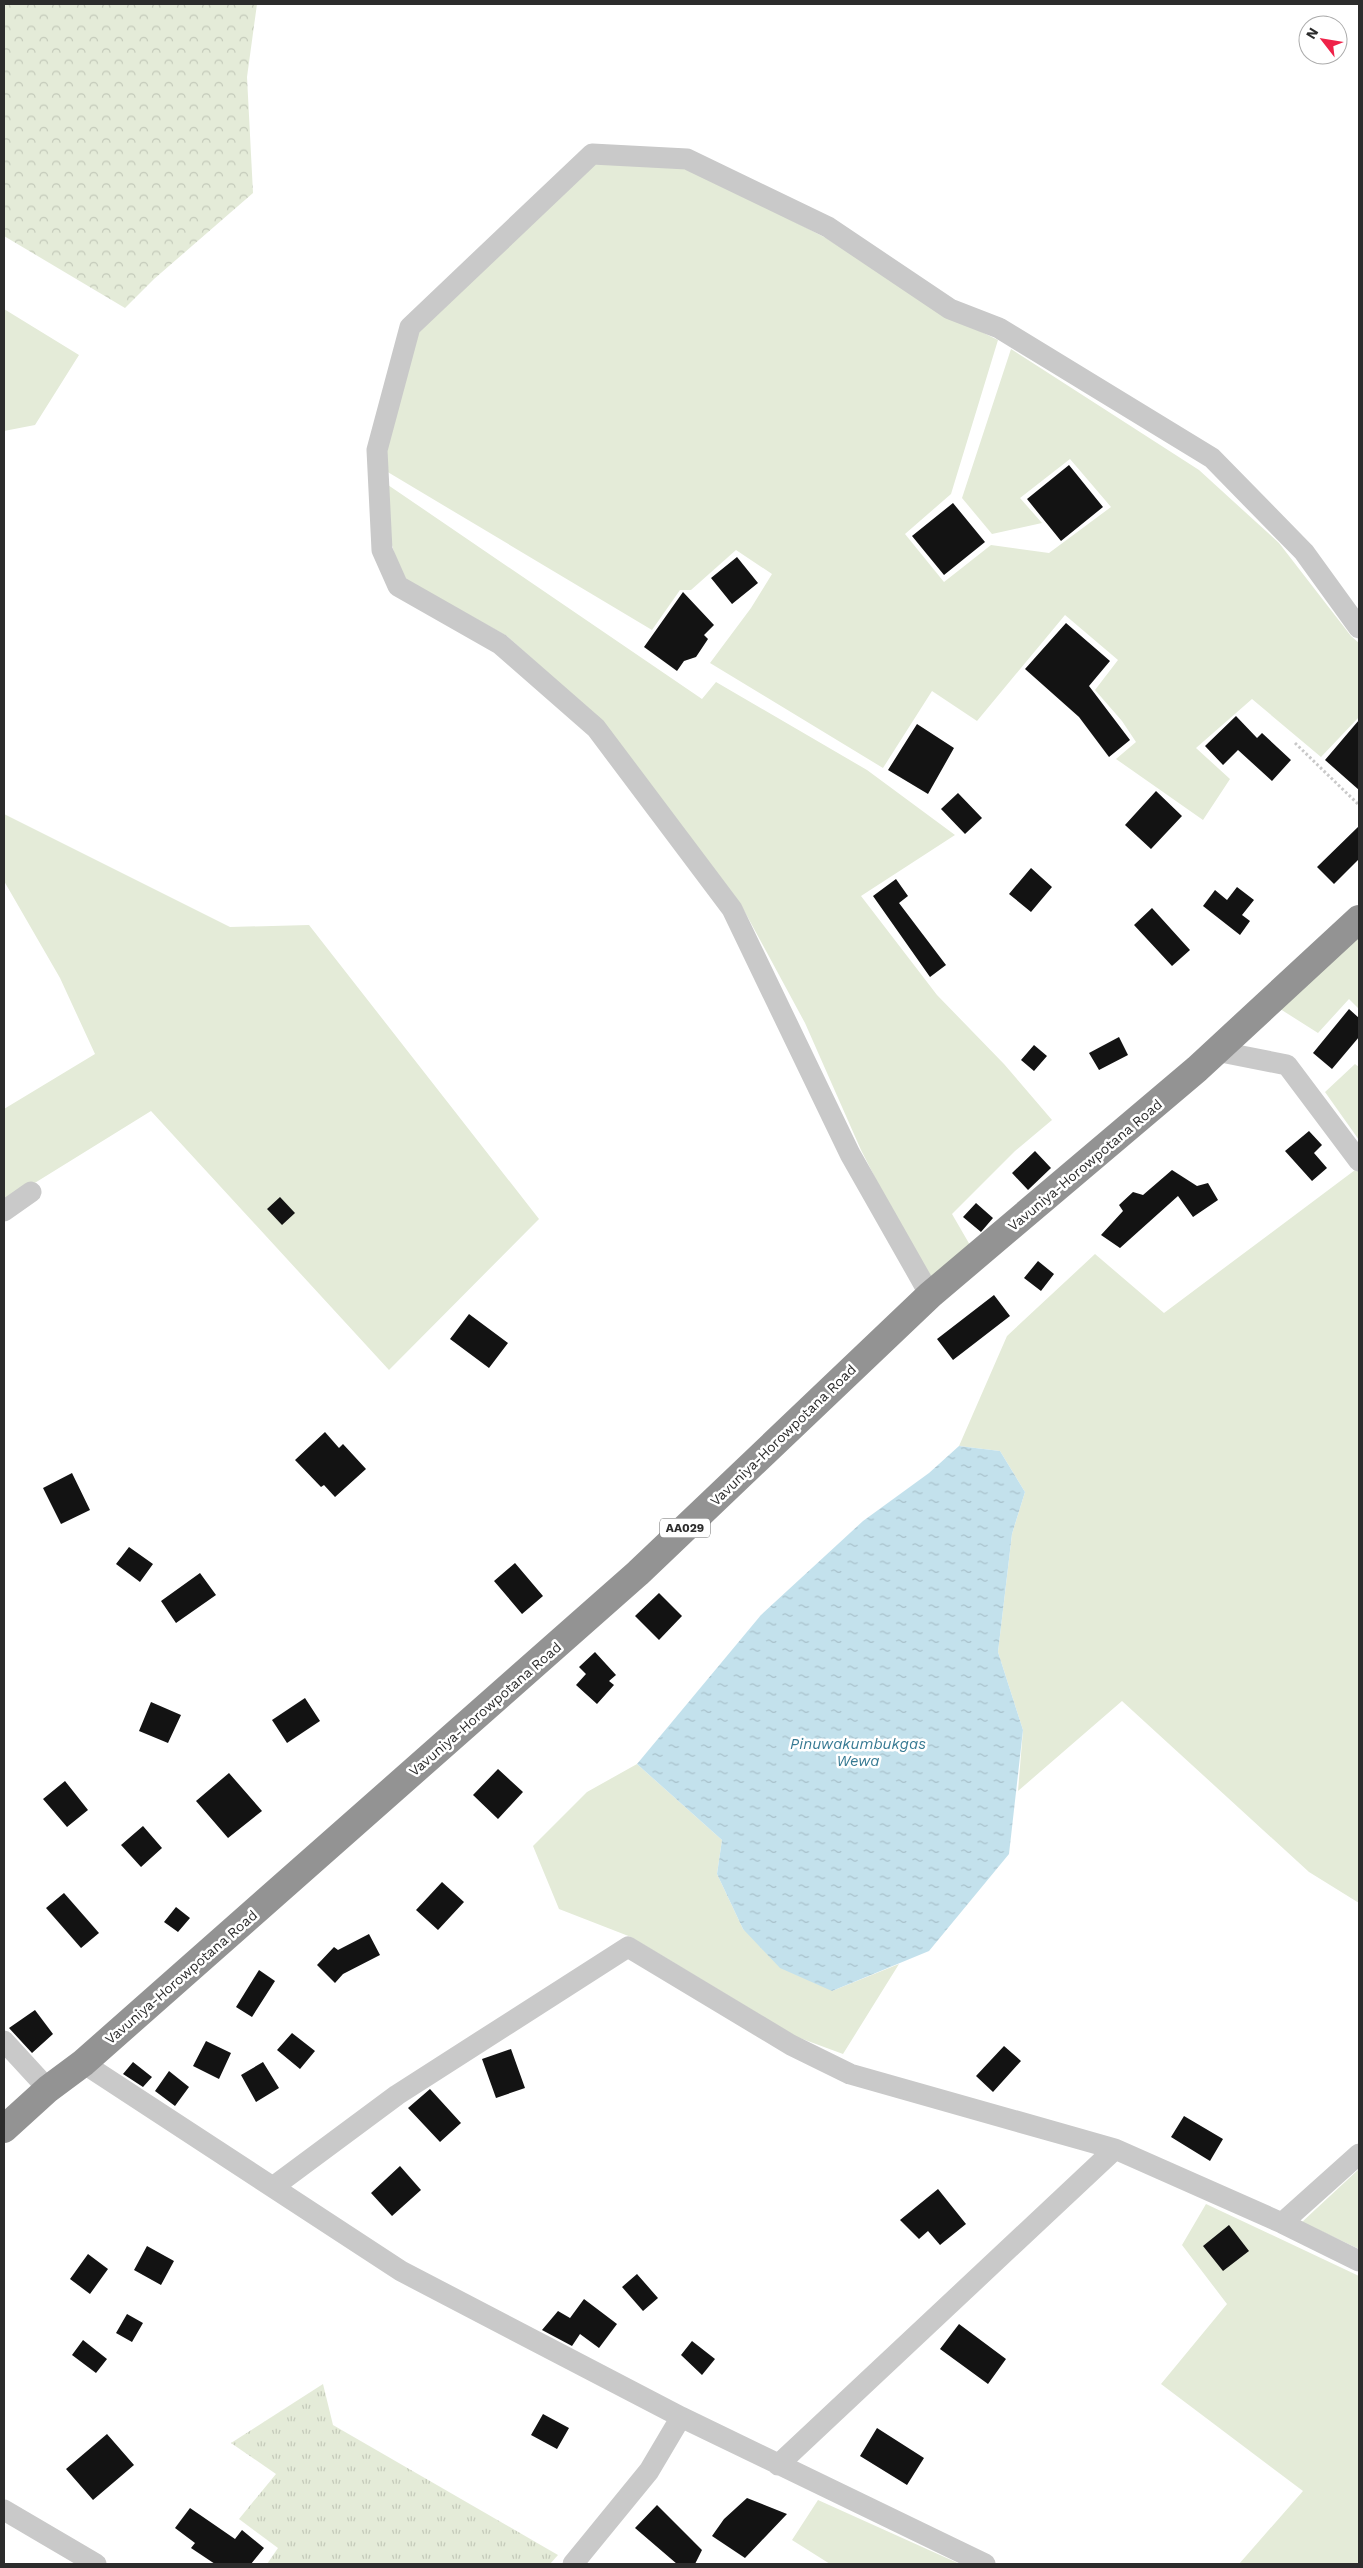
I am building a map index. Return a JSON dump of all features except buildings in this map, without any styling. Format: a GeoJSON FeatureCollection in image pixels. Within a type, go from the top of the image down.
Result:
{"type":"FeatureCollection","features":[{"type":"Feature","properties":{"kind":"highway","name":"Vavuniya-Horowpotana Road"},"geometry":{"type":"LineString","coordinates":[[4,2129],[48,2089],[83,2063],[638,1573],[930,1295],[1107,1147],[1216,1051],[1359,919]]}},
{"type":"Feature","properties":{"kind":"street"},"geometry":{"type":"LineString","coordinates":[[930,1295],[850,1154],[732,909],[620,759],[596,728],[500,644],[398,586],[382,550],[377,450],[410,327],[592,154],[687,159],[828,227],[950,308],[999,328],[1212,458],[1304,552],[1359,628]]}},
{"type":"Feature","properties":{"kind":"street"},"geometry":{"type":"LineString","coordinates":[[1216,1051],[1287,1065],[1359,1161]]}},
{"type":"Feature","properties":{"kind":"street"},"geometry":{"type":"LineString","coordinates":[[4,1211],[31,1192]]}},
{"type":"Feature","properties":{"kind":"street"},"geometry":{"type":"LineString","coordinates":[[273,2187],[398,2095],[628,1947],[791,2045],[850,2074],[1115,2149],[1282,2223],[1359,2261]]}},
{"type":"Feature","properties":{"kind":"street"},"geometry":{"type":"LineString","coordinates":[[4,2041],[48,2089]]}},
{"type":"Feature","properties":{"kind":"street"},"geometry":{"type":"LineString","coordinates":[[83,2063],[401,2271],[778,2466],[985,2564]]}},
{"type":"Feature","properties":{"kind":"street"},"geometry":{"type":"LineString","coordinates":[[778,2466],[1115,2149]]}},
{"type":"Feature","properties":{"kind":"street"},"geometry":{"type":"LineString","coordinates":[[1282,2223],[1359,2154]]}},
{"type":"Feature","properties":{"kind":"street"},"geometry":{"type":"LineString","coordinates":[[573,2564],[649,2471],[681,2417]]}},
{"type":"Feature","properties":{"kind":"street"},"geometry":{"type":"LineString","coordinates":[[4,2510],[96,2564]]}},
{"type":"Feature","properties":{"kind":"path"},"geometry":{"type":"LineString","coordinates":[[1295,743],[1359,805]]}},
{"type":"Feature","properties":{"kind":"green space"},"geometry":{"type":"Polygon","coordinates":[[[4,4],[257,4],[247,77],[253,193],[154,279],[125,308],[4,236],[4,4]]]}},
{"type":"Feature","properties":{"kind":"green space"},"geometry":{"type":"Polygon","coordinates":[[[595,164],[685,166],[826,238],[945,314],[998,340],[951,494],[905,534],[944,582],[991,545],[1049,553],[1111,507],[1070,459],[1020,498],[1042,523],[992,534],[962,498],[1011,349],[1199,470],[1279,543],[1351,636],[1359,643],[1359,717],[1321,757],[1252,699],[1196,748],[1230,779],[1203,820],[1116,759],[1136,742],[1122,721],[1095,690],[1118,660],[1065,615],[977,721],[932,691],[883,768],[710,663],[751,608],[772,574],[736,550],[691,590],[680,590],[652,630],[381,468],[414,329],[595,164]]]}},
{"type":"Feature","properties":{"kind":"green space"},"geometry":{"type":"Polygon","coordinates":[[[4,309],[79,355],[35,425],[4,431],[4,309]]]}},
{"type":"Feature","properties":{"kind":"green space"},"geometry":{"type":"Polygon","coordinates":[[[388,485],[702,699],[716,682],[867,770],[955,835],[861,896],[937,995],[1004,1064],[1052,1120],[1015,1151],[952,1214],[974,1252],[930,1285],[861,1150],[805,1023],[740,903],[603,722],[507,636],[401,577],[390,538],[388,485]]]}},
{"type":"Feature","properties":{"kind":"green space"},"geometry":{"type":"Polygon","coordinates":[[[4,814],[230,927],[309,925],[539,1219],[389,1370],[151,1111],[4,1202],[4,1109],[95,1054],[60,978],[4,881],[4,814]]]}},
{"type":"Feature","properties":{"kind":"green space"},"geometry":{"type":"Polygon","coordinates":[[[1359,937],[1359,1009],[1349,999],[1318,1033],[1277,1007],[1359,937]]]}},
{"type":"Feature","properties":{"kind":"green space"},"geometry":{"type":"Polygon","coordinates":[[[1355,1064],[1359,1067],[1359,1140],[1325,1092],[1355,1064]]]}},
{"type":"Feature","properties":{"kind":"green space"},"geometry":{"type":"Polygon","coordinates":[[[1359,1167],[1359,1903],[1309,1872],[1122,1701],[1018,1791],[1023,1730],[998,1652],[1012,1534],[1025,1492],[1000,1451],[959,1446],[1007,1336],[1095,1254],[1164,1313],[1359,1167]]]}},
{"type":"Feature","properties":{"kind":"green space"},"geometry":{"type":"Polygon","coordinates":[[[637,1764],[722,1840],[717,1874],[743,1929],[832,1991],[899,1964],[843,2054],[797,2037],[631,1937],[559,1909],[533,1846],[587,1792],[637,1764]]]}},
{"type":"Feature","properties":{"kind":"green space"},"geometry":{"type":"Polygon","coordinates":[[[1359,2169],[1359,2249],[1302,2222],[1359,2169]]]}},
{"type":"Feature","properties":{"kind":"green space"},"geometry":{"type":"Polygon","coordinates":[[[1206,2204],[1359,2276],[1359,2564],[1239,2564],[1303,2491],[1161,2384],[1227,2304],[1182,2245],[1206,2204]]]}},
{"type":"Feature","properties":{"kind":"green space"},"geometry":{"type":"Polygon","coordinates":[[[323,2384],[333,2425],[558,2555],[550,2564],[267,2564],[278,2548],[239,2519],[276,2474],[231,2443],[323,2384]]]}},
{"type":"Feature","properties":{"kind":"green space"},"geometry":{"type":"Polygon","coordinates":[[[818,2500],[960,2564],[830,2564],[792,2540],[818,2500]]]}},
{"type":"Feature","properties":{"kind":"water","name":"Pinuwakumbukgas Wewa"},"geometry":{"type":"Polygon","coordinates":[[[959,1446],[1000,1451],[1025,1492],[1012,1534],[998,1652],[1023,1730],[1009,1854],[929,1951],[832,1991],[780,1968],[743,1929],[717,1874],[722,1840],[637,1764],[761,1615],[863,1521],[929,1473],[959,1446]]]}}]}
